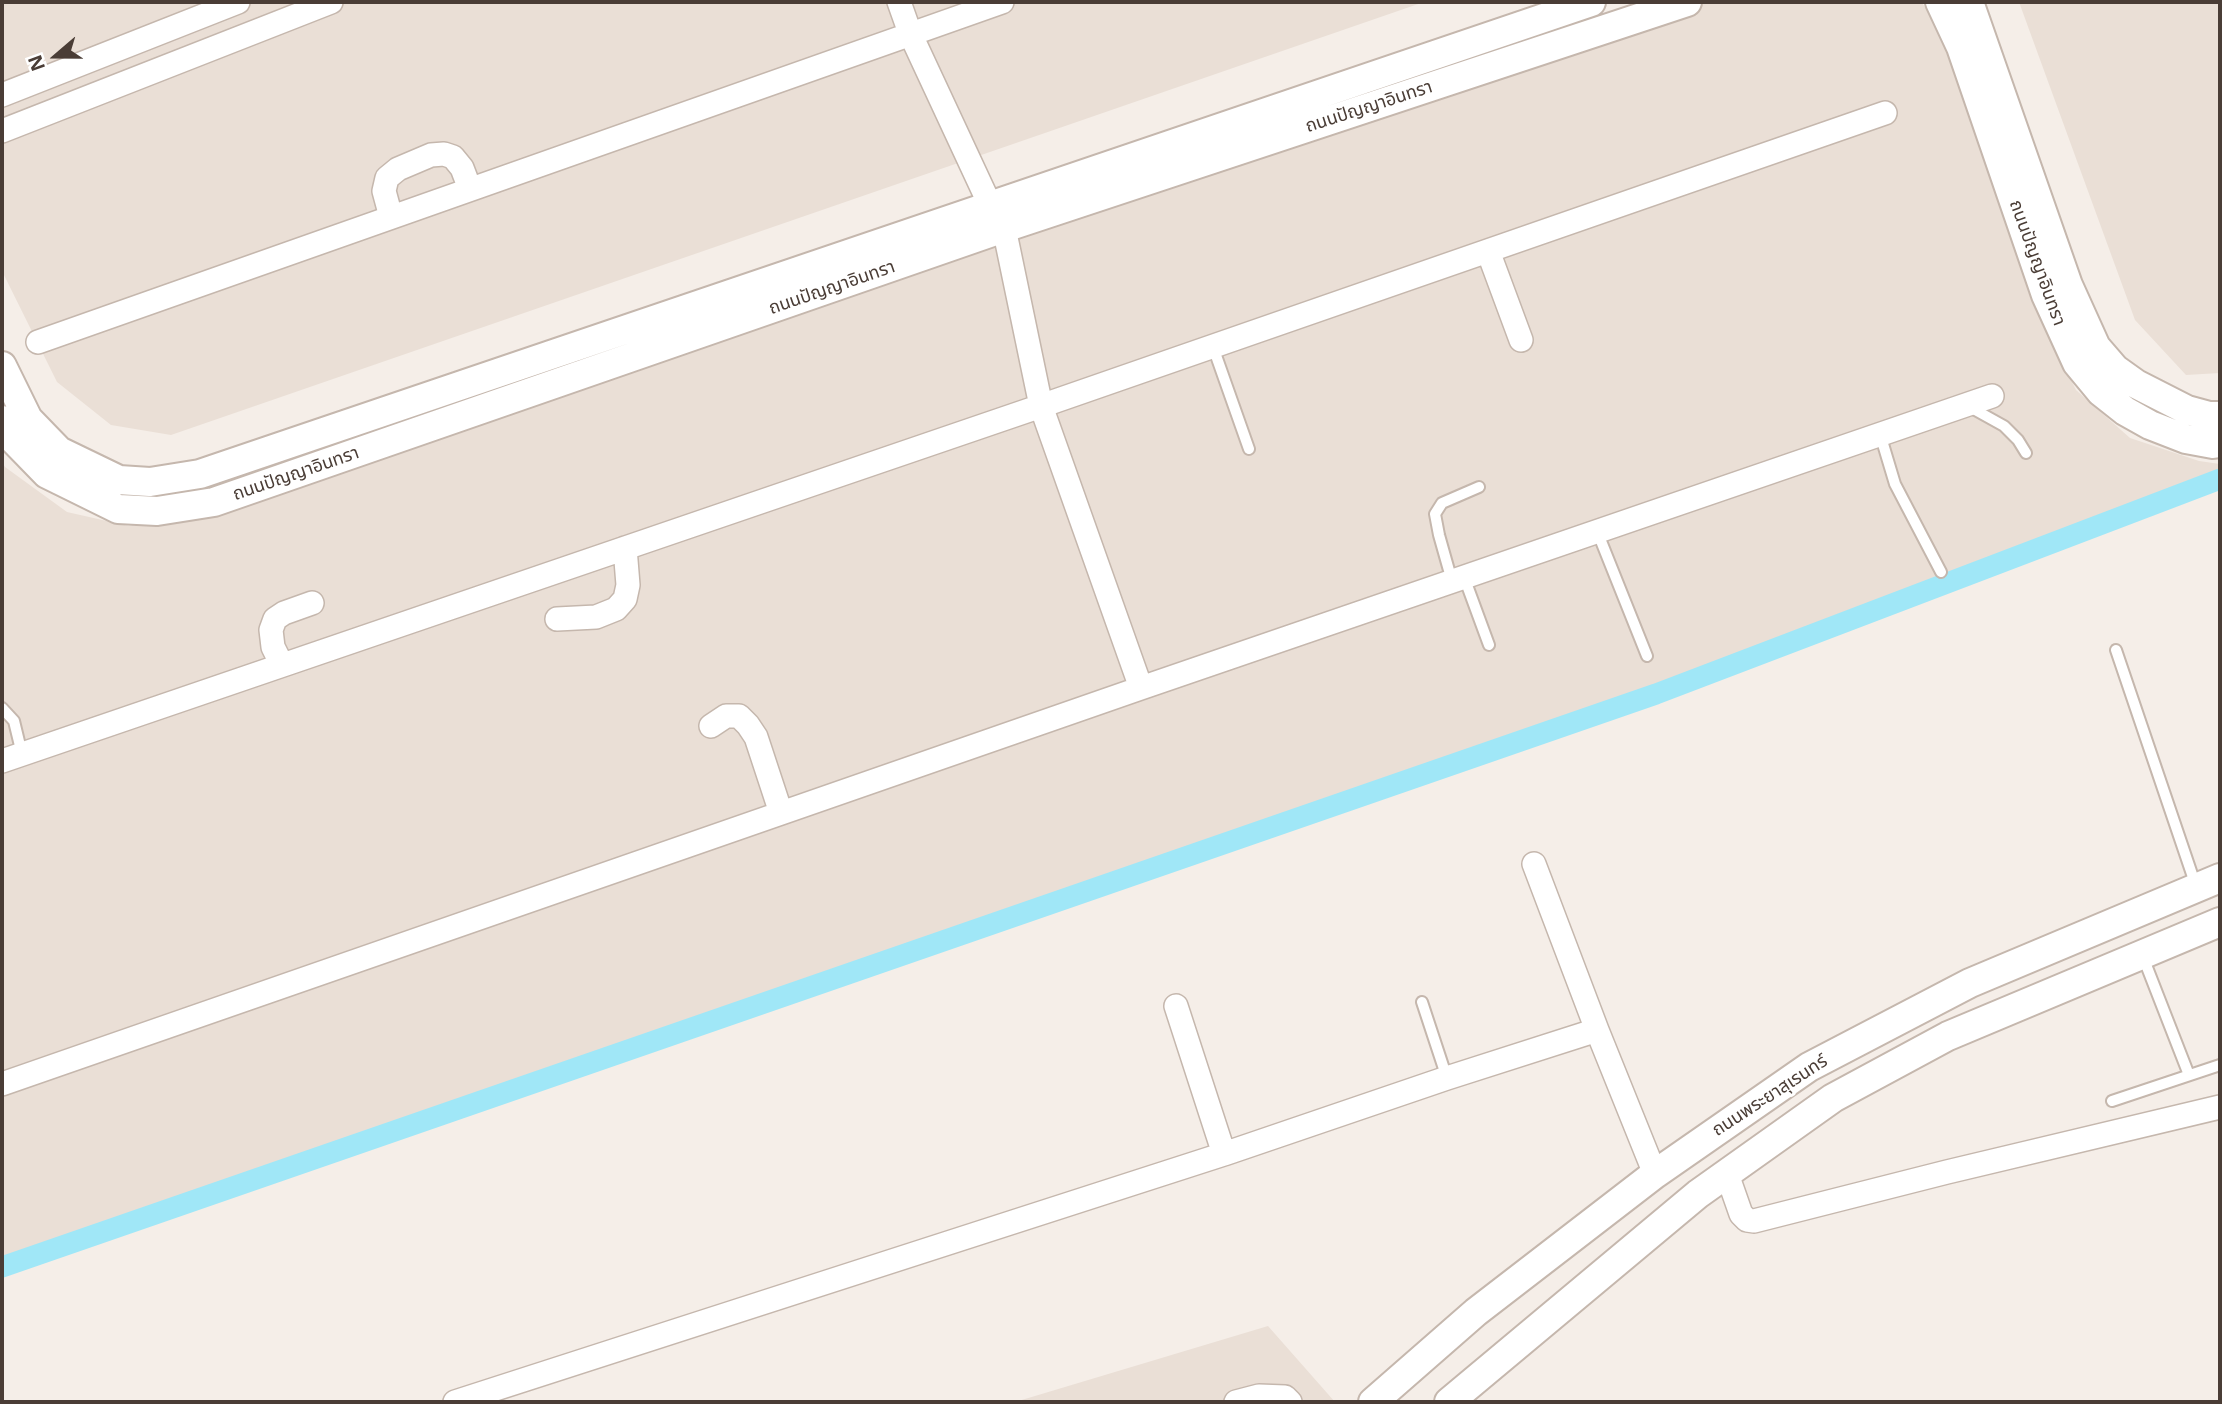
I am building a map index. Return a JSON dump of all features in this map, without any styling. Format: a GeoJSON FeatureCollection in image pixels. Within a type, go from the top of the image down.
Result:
{"type":"FeatureCollection","features":[{"type":"Feature","properties":{"kind":"street"},"geometry":{"type":"LineString","coordinates":[[2,95],[238,2]]}},
{"type":"Feature","properties":{"kind":"street"},"geometry":{"type":"LineString","coordinates":[[2,131],[331,2]]}},
{"type":"Feature","properties":{"kind":"street"},"geometry":{"type":"LineString","coordinates":[[899,2],[910,33],[997,217],[1041,406],[1141,688]]}},
{"type":"Feature","properties":{"kind":"street"},"geometry":{"type":"LineString","coordinates":[[38,342],[1002,2]]}},
{"type":"Feature","properties":{"kind":"street","name":"ถนนปัญญาอินทรา"},"geometry":{"type":"LineString","coordinates":[[2,420],[10,436],[47,474],[118,509],[157,511],[214,502],[1591,2]]}},
{"type":"Feature","properties":{"kind":"street","name":"ถนนปัญญาอินทรา"},"geometry":{"type":"LineString","coordinates":[[2,366],[28,419],[59,451],[119,480],[150,482],[200,474],[997,217],[1687,2]]}},
{"type":"Feature","properties":{"kind":"street","name":"ถนนปัญญาอินทรา"},"geometry":{"type":"LineString","coordinates":[[1940,2],[1961,47],[2046,295],[2077,363],[2101,392],[2125,411],[2150,425],[2186,439],[2220,443]]}},
{"type":"Feature","properties":{"kind":"street","name":"ถนนปัญญาอินทรา"},"geometry":{"type":"LineString","coordinates":[[1969,2],[2067,285],[2096,347],[2115,369],[2136,384],[2187,411],[2220,416]]}},
{"type":"Feature","properties":{"kind":"street"},"geometry":{"type":"LineString","coordinates":[[12,757],[1213,347],[1885,113]]}},
{"type":"Feature","properties":{"kind":"street"},"geometry":{"type":"LineString","coordinates":[[391,217],[384,191],[387,178],[398,169],[431,156],[444,154],[453,157],[462,168],[470,189]]}},
{"type":"Feature","properties":{"kind":"street"},"geometry":{"type":"LineString","coordinates":[[1488,251],[1521,340]]}},
{"type":"Feature","properties":{"kind":"street"},"geometry":{"type":"LineString","coordinates":[[2,1084],[1992,396]]}},
{"type":"Feature","properties":{"kind":"street"},"geometry":{"type":"LineString","coordinates":[[557,619],[596,617],[616,609],[625,599],[628,585],[625,548]]}},
{"type":"Feature","properties":{"kind":"street"},"geometry":{"type":"LineString","coordinates":[[282,665],[272,639],[271,630],[275,619],[312,603]]}},
{"type":"Feature","properties":{"kind":"street"},"geometry":{"type":"LineString","coordinates":[[711,726],[726,716],[739,716],[748,725],[756,737],[781,813]]}},
{"type":"Feature","properties":{"kind":"street"},"geometry":{"type":"LineString","coordinates":[[1534,864],[1655,1174]]}},
{"type":"Feature","properties":{"kind":"street","name":"ถนนพระยาสุเรนทร์"},"geometry":{"type":"LineString","coordinates":[[1373,1402],[1476,1312],[1655,1174],[1809,1067],[1970,983],[2208,883]]}},
{"type":"Feature","properties":{"kind":"street","name":"ถนนพระยาสุเรนทร์"},"geometry":{"type":"LineString","coordinates":[[1449,1402],[1698,1194],[1833,1098],[1948,1036],[2220,922]]}},
{"type":"Feature","properties":{"kind":"street"},"geometry":{"type":"LineString","coordinates":[[1176,1006],[1224,1154]]}},
{"type":"Feature","properties":{"kind":"street"},"geometry":{"type":"LineString","coordinates":[[455,1402],[1224,1154],[1597,1030]]}},
{"type":"Feature","properties":{"kind":"street"},"geometry":{"type":"LineString","coordinates":[[1727,1174],[1741,1214],[1746,1220],[1754,1221],[2220,1107]]}},
{"type":"Feature","properties":{"kind":"street"},"geometry":{"type":"LineString","coordinates":[[1236,1402],[1259,1396],[1285,1397],[1290,1402]]}},
{"type":"Feature","properties":{"kind":"lane"},"geometry":{"type":"LineString","coordinates":[[1213,347],[1249,449]]}},
{"type":"Feature","properties":{"kind":"lane"},"geometry":{"type":"LineString","coordinates":[[1965,405],[2004,426],[2026,453]]}},
{"type":"Feature","properties":{"kind":"lane"},"geometry":{"type":"LineString","coordinates":[[1880,434],[1895,484],[1941,572]]}},
{"type":"Feature","properties":{"kind":"lane"},"geometry":{"type":"LineString","coordinates":[[1479,487],[1442,503],[1435,514],[1439,535],[1489,645]]}},
{"type":"Feature","properties":{"kind":"lane"},"geometry":{"type":"LineString","coordinates":[[1597,531],[1647,656]]}},
{"type":"Feature","properties":{"kind":"lane"},"geometry":{"type":"LineString","coordinates":[[2116,650],[2208,883]]}},
{"type":"Feature","properties":{"kind":"lane"},"geometry":{"type":"LineString","coordinates":[[2,708],[14,721],[12,757]]}},
{"type":"Feature","properties":{"kind":"lane"},"geometry":{"type":"LineString","coordinates":[[2143,955],[2189,1075]]}},
{"type":"Feature","properties":{"kind":"lane"},"geometry":{"type":"LineString","coordinates":[[1422,1002],[1447,1078]]}},
{"type":"Feature","properties":{"kind":"lane"},"geometry":{"type":"LineString","coordinates":[[2112,1101],[2220,1065]]}},
{"type":"Feature","properties":{"kind":"shaded area"},"geometry":{"type":"Polygon","coordinates":[[[2,2],[1424,2],[171,435],[111,425],[57,382],[2,271],[2,2]]]}},
{"type":"Feature","properties":{"kind":"shaded area"},"geometry":{"type":"Polygon","coordinates":[[[1688,2],[1921,2],[1931,14],[1985,147],[2048,334],[2076,390],[2130,438],[2199,461],[2220,464],[2220,477],[1940,581],[1811,637],[596,1052],[2,1265],[2,462],[5,467],[67,512],[129,526],[213,515],[1688,2]]]}},
{"type":"Feature","properties":{"kind":"shaded area"},"geometry":{"type":"Polygon","coordinates":[[[2019,2],[2220,2],[2220,373],[2186,375],[2135,320],[2019,2]]]}},
{"type":"Feature","properties":{"kind":"shaded area"},"geometry":{"type":"Polygon","coordinates":[[[1268,1326],[1335,1402],[1015,1402],[1268,1326]]]}},
{"type":"Feature","properties":{"kind":"waterway"},"geometry":{"type":"LineString","coordinates":[[2,1267],[1656,694],[2220,479]]}}]}
